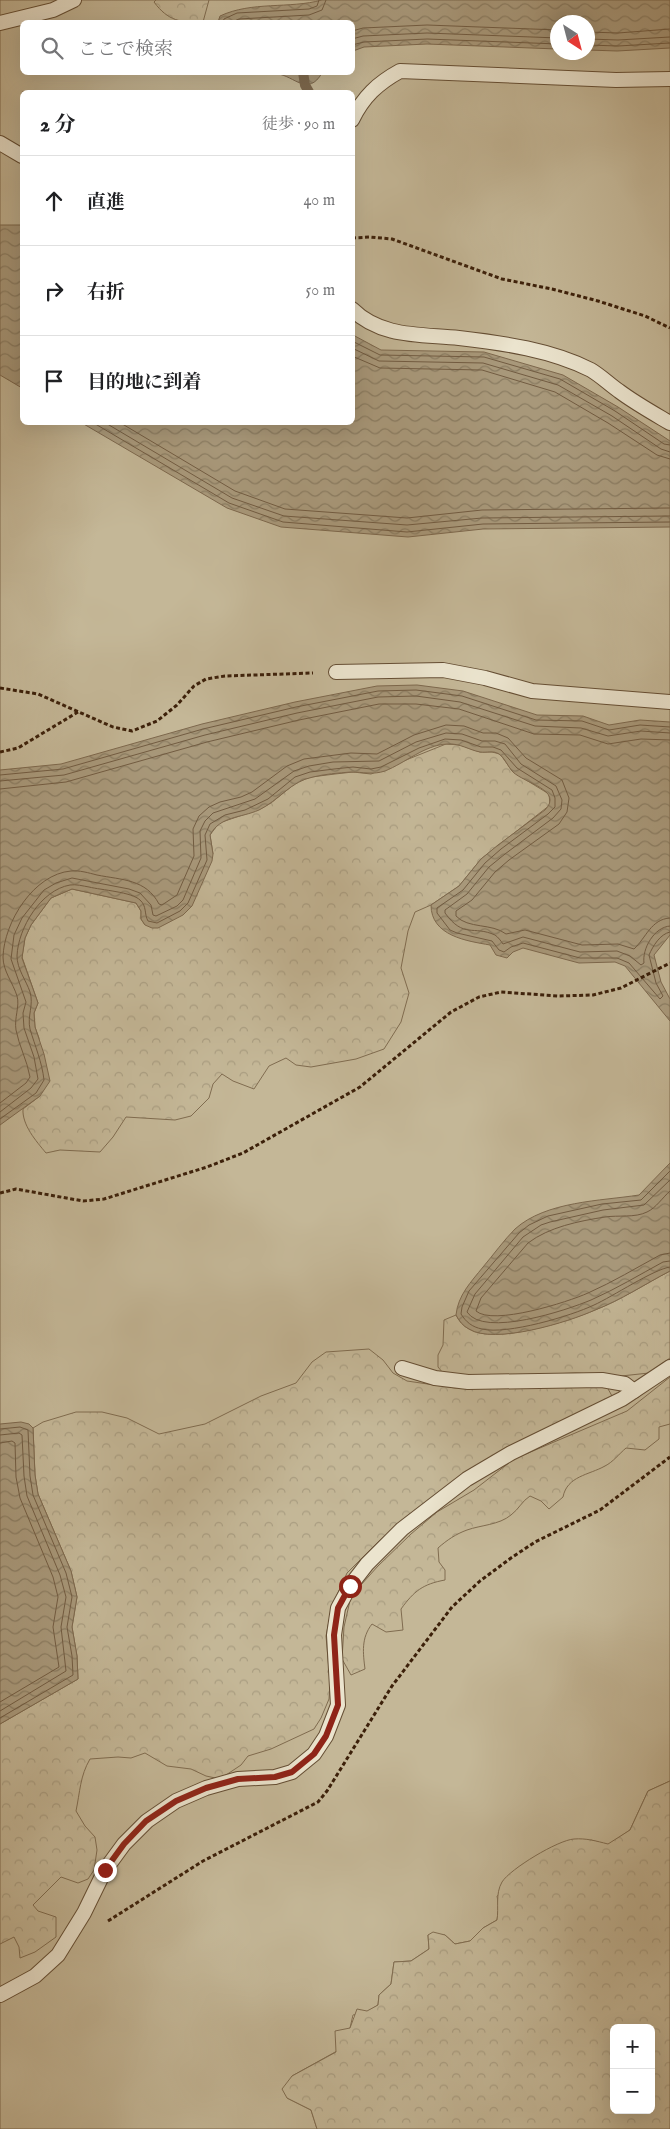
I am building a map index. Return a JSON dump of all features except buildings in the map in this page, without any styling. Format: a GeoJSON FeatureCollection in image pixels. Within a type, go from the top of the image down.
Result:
{"type":"FeatureCollection","features":[{"type":"Feature","properties":{"kind":"lane"},"geometry":{"type":"LineString","coordinates":[[0,23],[54,10],[74,0]]}},
{"type":"Feature","properties":{"kind":"lane"},"geometry":{"type":"LineString","coordinates":[[355,114],[370,92],[388,77],[400,71],[616,80],[670,79]]}},
{"type":"Feature","properties":{"kind":"lane"},"geometry":{"type":"LineString","coordinates":[[0,143],[20,155]]}},
{"type":"Feature","properties":{"kind":"lane"},"geometry":{"type":"LineString","coordinates":[[355,311],[375,326],[398,333],[479,341],[535,350],[571,361],[593,371],[635,402],[670,423]]}},
{"type":"Feature","properties":{"kind":"lane"},"geometry":{"type":"LineString","coordinates":[[336,672],[443,670],[485,678],[532,691],[670,702]]}},
{"type":"Feature","properties":{"kind":"lane"},"geometry":{"type":"LineString","coordinates":[[0,1995],[35,1976],[58,1955],[84,1913],[105,1870],[124,1844],[146,1821],[176,1801],[206,1788],[238,1779],[275,1777],[292,1772],[314,1754],[326,1736],[338,1705],[334,1635],[338,1608],[350,1586],[367,1564],[402,1529],[474,1474],[511,1453],[634,1391],[670,1367]]}},
{"type":"Feature","properties":{"kind":"lane"},"geometry":{"type":"LineString","coordinates":[[402,1368],[435,1378],[468,1382],[602,1380],[625,1384],[634,1391]]}},
{"type":"Feature","properties":{"kind":"path"},"geometry":{"type":"LineString","coordinates":[[355,238],[392,239],[502,279],[598,301],[644,316],[670,328]]}},
{"type":"Feature","properties":{"kind":"path"},"geometry":{"type":"LineString","coordinates":[[0,688],[38,694],[113,726],[132,731],[157,721],[177,705],[194,686],[206,678],[336,672]]}},
{"type":"Feature","properties":{"kind":"path"},"geometry":{"type":"LineString","coordinates":[[0,752],[18,748],[79,711]]}},
{"type":"Feature","properties":{"kind":"path"},"geometry":{"type":"LineString","coordinates":[[0,1192],[16,1189],[83,1201],[104,1199],[207,1167],[243,1153],[360,1086],[451,1012],[479,997],[501,992],[558,996],[593,995],[620,988],[670,963]]}},
{"type":"Feature","properties":{"kind":"path"},"geometry":{"type":"LineString","coordinates":[[103,1923],[203,1862],[318,1802],[328,1791],[392,1686],[452,1607],[480,1581],[511,1558],[535,1542],[600,1510],[670,1457]]}},
{"type":"Feature","properties":{"kind":"green space"},"geometry":{"type":"Polygon","coordinates":[[[0,0],[670,0],[670,1781],[648,1791],[630,1830],[608,1845],[591,1840],[497,1896],[499,1907],[497,1920],[483,1928],[470,1941],[455,1944],[445,1935],[428,1935],[429,1949],[411,1961],[394,1962],[391,1984],[379,1995],[378,2005],[367,2012],[353,2015],[350,2028],[337,2051],[292,2076],[287,2098],[311,2110],[317,2129],[0,2129],[0,0]]]}},
{"type":"Feature","properties":{"kind":"green space"},"geometry":{"type":"Polygon","coordinates":[[[156,0],[209,0],[204,20],[176,20],[164,13],[154,2],[156,0]]]}},
{"type":"Feature","properties":{"kind":"green space"},"geometry":{"type":"Polygon","coordinates":[[[446,744],[460,745],[480,752],[500,754],[513,772],[549,794],[550,805],[481,859],[459,886],[431,905],[415,912],[408,931],[401,968],[409,993],[401,1022],[384,1049],[356,1059],[311,1067],[296,1065],[286,1058],[269,1066],[254,1089],[233,1081],[222,1074],[213,1084],[209,1098],[191,1116],[175,1120],[126,1117],[100,1152],[60,1150],[46,1153],[30,1132],[23,1115],[23,1109],[40,1096],[39,1038],[35,1027],[34,1013],[38,1003],[22,957],[25,938],[31,925],[51,898],[72,889],[136,903],[141,911],[141,919],[145,925],[213,854],[210,835],[219,823],[260,809],[271,803],[297,782],[311,777],[353,772],[371,774],[446,744]]]}},
{"type":"Feature","properties":{"kind":"green space"},"geometry":{"type":"Polygon","coordinates":[[[670,1271],[670,1358],[649,1373],[621,1376],[576,1373],[472,1377],[443,1373],[438,1367],[438,1355],[443,1345],[444,1320],[456,1315],[469,1329],[481,1333],[513,1333],[532,1330],[568,1320],[605,1306],[670,1271]]]}},
{"type":"Feature","properties":{"kind":"green space"},"geometry":{"type":"Polygon","coordinates":[[[369,1349],[383,1360],[393,1373],[407,1381],[455,1388],[597,1385],[607,1387],[612,1396],[419,1508],[378,1542],[347,1573],[332,1606],[326,1636],[330,1682],[329,1699],[314,1729],[271,1749],[248,1756],[241,1765],[220,1779],[206,1776],[191,1769],[167,1766],[145,1753],[131,1758],[90,1759],[82,1778],[76,1811],[85,1826],[95,1837],[97,1850],[94,1870],[88,1879],[78,1883],[61,1877],[33,1905],[38,1911],[56,1917],[56,1937],[35,1952],[20,1958],[19,1947],[14,1937],[0,1944],[0,1724],[78,1679],[77,1656],[72,1627],[77,1597],[71,1571],[38,1494],[35,1475],[33,1428],[43,1422],[76,1412],[102,1412],[127,1418],[159,1434],[205,1424],[261,1396],[296,1383],[312,1362],[326,1352],[369,1349]]]}},
{"type":"Feature","properties":{"kind":"green space"},"geometry":{"type":"Polygon","coordinates":[[[670,1377],[670,1424],[659,1427],[659,1439],[645,1450],[626,1448],[608,1464],[574,1480],[565,1490],[563,1497],[549,1509],[541,1501],[530,1496],[514,1513],[506,1518],[495,1523],[467,1530],[445,1542],[438,1548],[439,1562],[445,1570],[445,1580],[425,1586],[406,1603],[401,1609],[403,1630],[386,1632],[372,1624],[364,1640],[365,1669],[351,1675],[342,1659],[344,1627],[351,1596],[411,1534],[437,1512],[474,1490],[514,1459],[627,1411],[670,1377]]]}},
{"type":"Feature","properties":{"kind":"green space"},"geometry":{"type":"Polygon","coordinates":[[[670,1781],[670,2129],[317,2129],[311,2110],[287,2098],[282,2089],[292,2076],[336,2052],[335,2031],[350,2028],[357,2009],[367,2011],[378,2005],[379,1995],[391,1984],[394,1962],[411,1961],[429,1949],[428,1935],[433,1932],[445,1935],[455,1944],[470,1941],[483,1928],[497,1920],[498,1896],[502,1882],[524,1863],[557,1844],[574,1839],[583,1839],[608,1844],[630,1830],[648,1791],[670,1781]]]}},
{"type":"Feature","properties":{"kind":"water"},"geometry":{"type":"Polygon","coordinates":[[[322,0],[670,0],[670,48],[595,50],[595,15],[550,15],[550,49],[427,44],[364,47],[355,50],[355,20],[219,20],[220,16],[245,8],[322,0]]]}},
{"type":"Feature","properties":{"kind":"water"},"geometry":{"type":"Polygon","coordinates":[[[281,75],[321,75],[311,84],[301,83],[281,75]]]}},
{"type":"Feature","properties":{"kind":"water"},"geometry":{"type":"Polygon","coordinates":[[[0,225],[20,225],[20,387],[0,375],[0,225]]]}},
{"type":"Feature","properties":{"kind":"water"},"geometry":{"type":"Polygon","coordinates":[[[355,336],[381,350],[484,352],[563,375],[618,407],[670,441],[670,527],[483,529],[408,537],[281,527],[227,508],[85,425],[355,425],[355,336]]]}},
{"type":"Feature","properties":{"kind":"water"},"geometry":{"type":"Polygon","coordinates":[[[417,685],[463,691],[537,715],[583,716],[609,725],[640,720],[670,722],[670,935],[654,955],[661,982],[670,999],[670,1021],[625,966],[615,962],[579,963],[523,948],[513,952],[507,958],[496,955],[490,945],[461,939],[437,924],[431,905],[459,886],[481,859],[545,810],[550,803],[550,797],[546,792],[513,772],[499,754],[480,752],[456,745],[439,745],[423,751],[385,771],[336,773],[305,779],[259,810],[219,824],[210,835],[213,854],[212,861],[192,906],[183,915],[158,928],[145,925],[141,919],[141,911],[136,903],[72,889],[51,898],[31,925],[25,938],[22,958],[38,1003],[34,1013],[35,1027],[50,1081],[40,1096],[0,1125],[0,770],[61,764],[202,724],[295,702],[377,686],[417,685]]]}},
{"type":"Feature","properties":{"kind":"water"},"geometry":{"type":"Polygon","coordinates":[[[670,1163],[670,1271],[605,1306],[550,1326],[513,1333],[496,1334],[481,1333],[463,1325],[456,1315],[459,1301],[474,1278],[515,1229],[542,1213],[558,1208],[591,1201],[639,1195],[670,1163]]]}},
{"type":"Feature","properties":{"kind":"water"},"geometry":{"type":"Polygon","coordinates":[[[21,1422],[29,1424],[33,1428],[35,1475],[38,1494],[71,1571],[77,1597],[72,1627],[77,1656],[78,1679],[0,1724],[0,1424],[21,1422]]]}},
{"type":"Feature","properties":{"kind":"waterway"},"geometry":{"type":"LineString","coordinates":[[303,75],[308,90]]}},
{"type":"Feature","properties":{"kind":"route"},"geometry":{"type":"LineString","coordinates":[[105,1870],[124,1844],[146,1821],[176,1801],[206,1788],[238,1779],[275,1777],[292,1772],[314,1754],[326,1736],[338,1705],[334,1635],[338,1608],[350,1586]]}}]}
